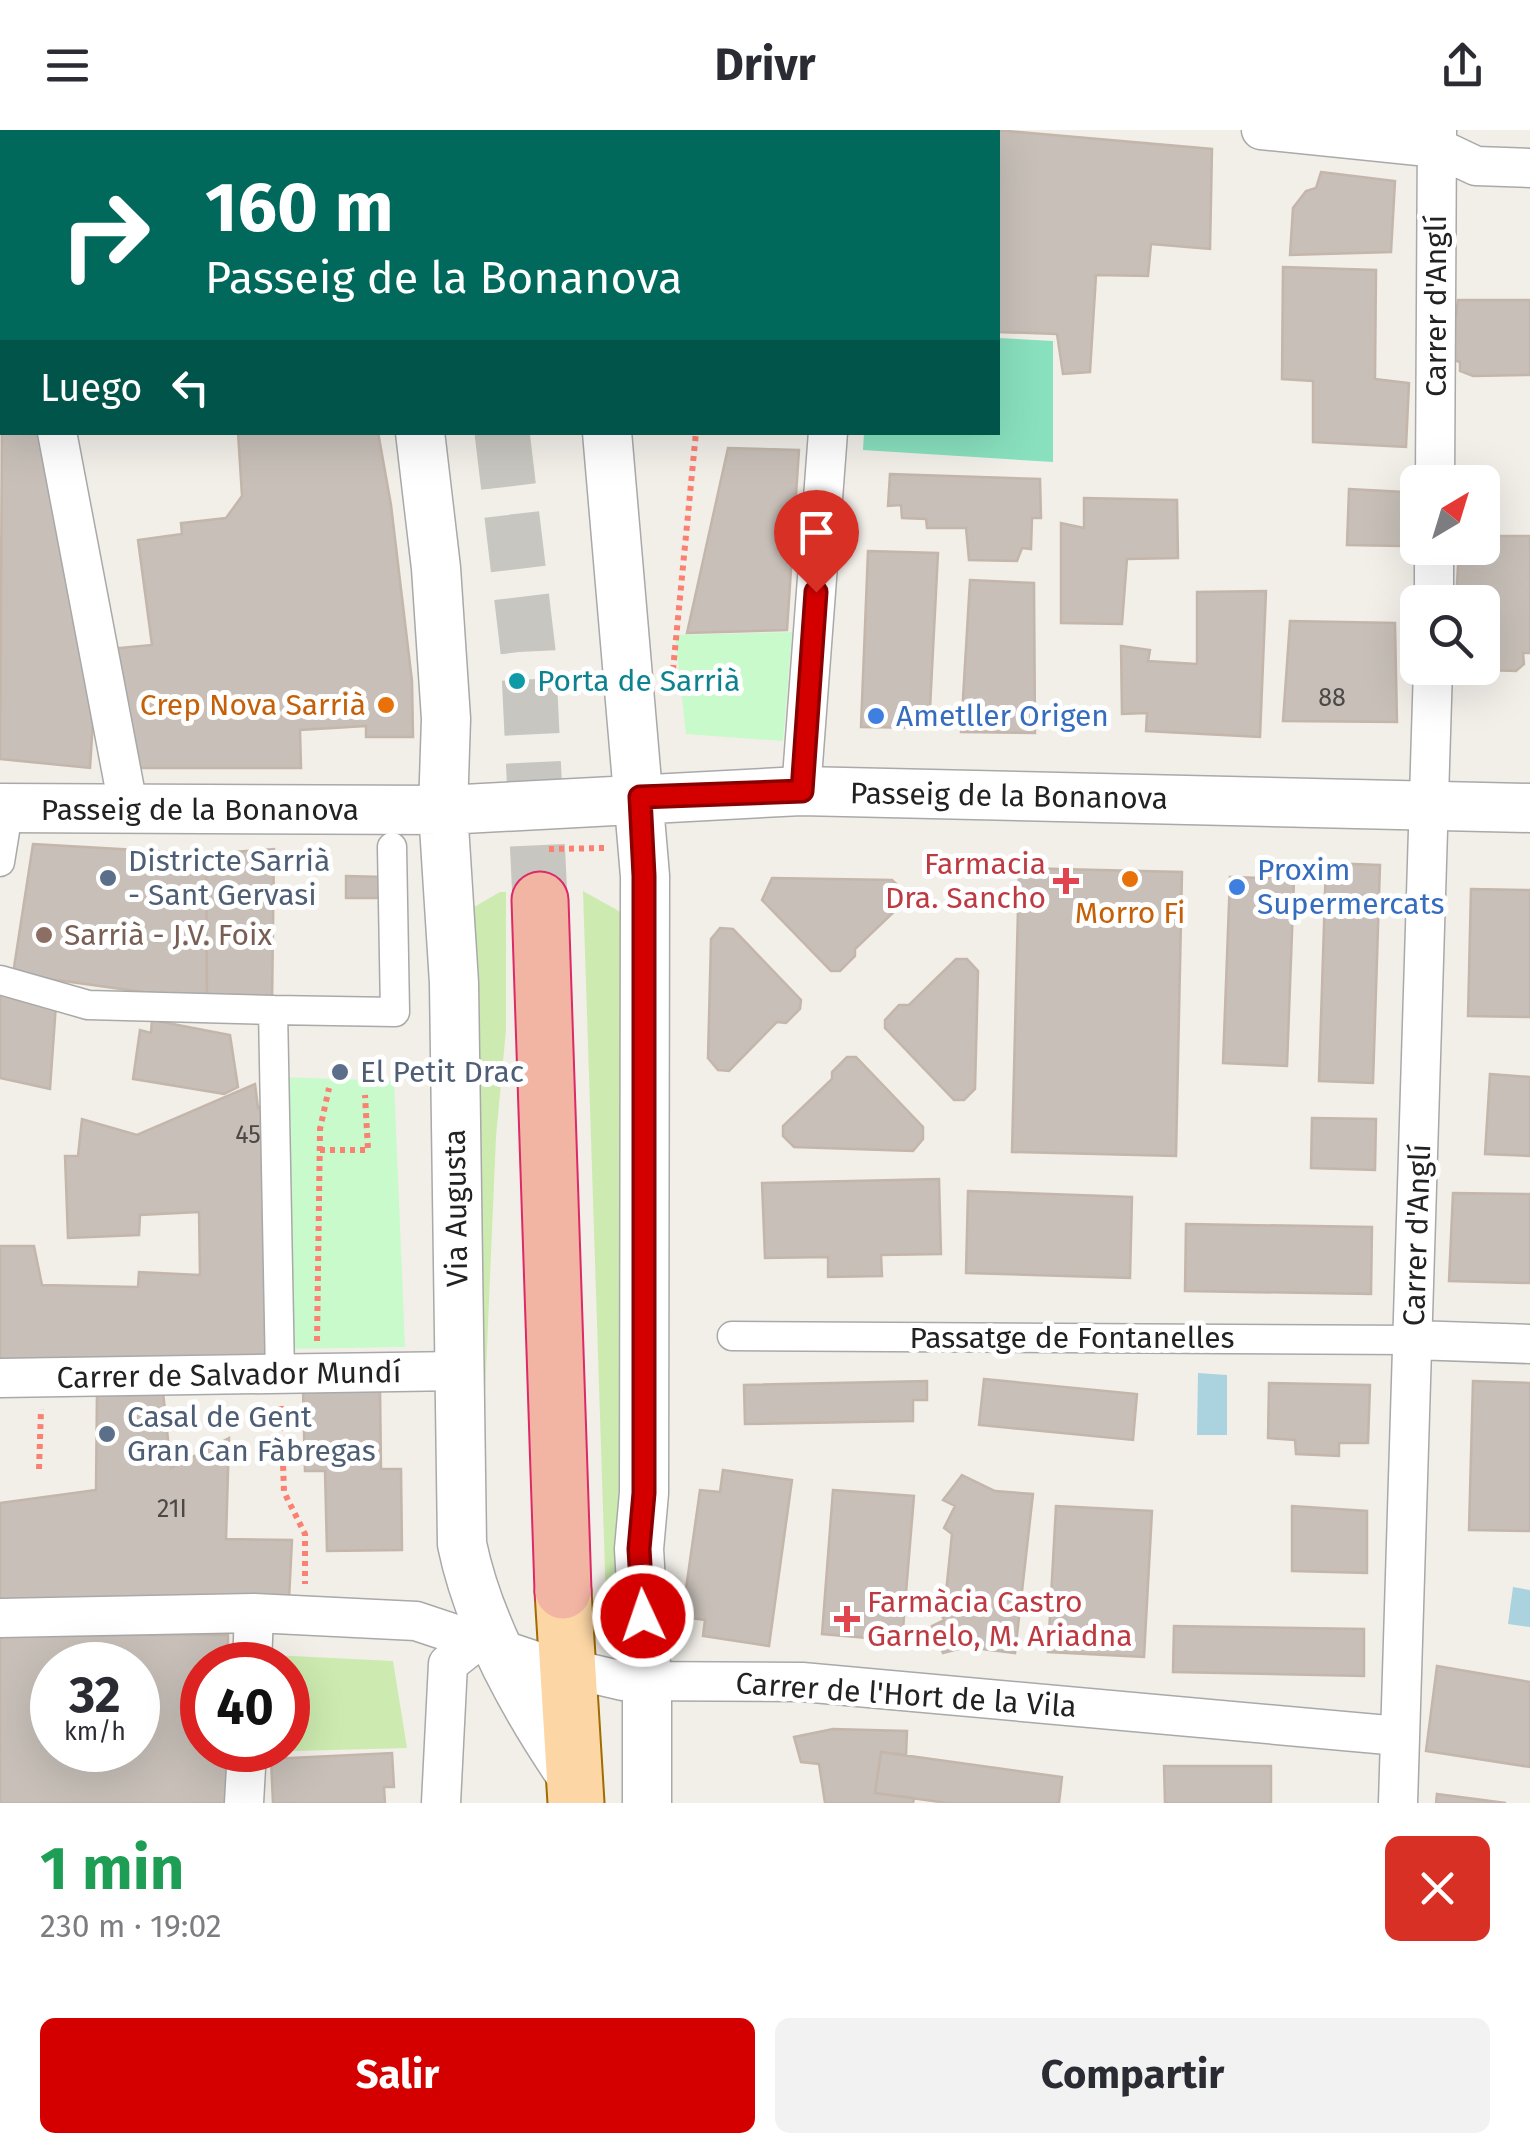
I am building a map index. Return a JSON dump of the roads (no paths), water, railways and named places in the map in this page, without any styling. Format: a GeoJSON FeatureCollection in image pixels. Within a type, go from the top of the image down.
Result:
{"type":"FeatureCollection","features":[{"type":"Feature","properties":{"kind":"highway"},"geometry":{"type":"LineString","coordinates":[[541,874],[563,1591]]}},
{"type":"Feature","properties":{"kind":"main road","name":"Via Augusta"},"geometry":{"type":"LineString","coordinates":[[563,1591],[575,1791]]}},
{"type":"Feature","properties":{"kind":"street"},"geometry":{"type":"LineString","coordinates":[[1261,130],[1438,139],[1476,166],[1530,168]]}},
{"type":"Feature","properties":{"kind":"street","name":"Carrer d'Anglí"},"geometry":{"type":"LineString","coordinates":[[1434,465],[1438,139]]}},
{"type":"Feature","properties":{"kind":"street"},"geometry":{"type":"LineString","coordinates":[[58,435],[129,811]]}},
{"type":"Feature","properties":{"kind":"street","name":"Via Augusta"},"geometry":{"type":"LineString","coordinates":[[420,435],[446,719],[443,810],[454,984],[462,1544],[488,1645],[575,1791]]}},
{"type":"Feature","properties":{"kind":"street"},"geometry":{"type":"LineString","coordinates":[[607,435],[643,848],[644,1493],[639,1549],[648,1683],[648,1803]]}},
{"type":"Feature","properties":{"kind":"street"},"geometry":{"type":"LineString","coordinates":[[802,791],[828,435]]}},
{"type":"Feature","properties":{"kind":"street","name":"Carrer d'Anglí"},"geometry":{"type":"LineString","coordinates":[[1398,1803],[1433,685]]}},
{"type":"Feature","properties":{"kind":"street","name":"Passeig de la Bonanova"},"geometry":{"type":"LineString","coordinates":[[5,816],[129,811],[443,810],[802,791],[1530,808]]}},
{"type":"Feature","properties":{"kind":"street"},"geometry":{"type":"LineString","coordinates":[[0,862],[5,816]]}},
{"type":"Feature","properties":{"kind":"street"},"geometry":{"type":"LineString","coordinates":[[0,980],[88,1005],[395,1012],[392,847]]}},
{"type":"Feature","properties":{"kind":"street"},"geometry":{"type":"LineString","coordinates":[[273,1010],[280,1375]]}},
{"type":"Feature","properties":{"kind":"street","name":"Passatge de Fontanelles"},"geometry":{"type":"LineString","coordinates":[[732,1336],[1413,1340]]}},
{"type":"Feature","properties":{"kind":"street"},"geometry":{"type":"LineString","coordinates":[[1413,1340],[1530,1344]]}},
{"type":"Feature","properties":{"kind":"street","name":"Carrer de Salvador Mundí"},"geometry":{"type":"LineString","coordinates":[[0,1378],[459,1371]]}},
{"type":"Feature","properties":{"kind":"street"},"geometry":{"type":"LineString","coordinates":[[253,1642],[254,1613]]}},
{"type":"Feature","properties":{"kind":"street","name":"Carrer de l'Hort de la Vila"},"geometry":{"type":"LineString","coordinates":[[0,1618],[254,1613],[416,1621],[567,1667],[648,1683],[802,1682],[1399,1736]]}},
{"type":"Feature","properties":{"kind":"street"},"geometry":{"type":"LineString","coordinates":[[442,1803],[448,1664],[488,1645]]}},
{"type":"Feature","properties":{"kind":"street"},"geometry":{"type":"LineString","coordinates":[[244,1803],[246,1772]]}},
{"type":"Feature","properties":{"kind":"water"},"geometry":{"type":"Polygon","coordinates":[[[1198,1373],[1227,1375],[1227,1435],[1197,1435],[1198,1373]]]}},
{"type":"Feature","properties":{"kind":"water"},"geometry":{"type":"Polygon","coordinates":[[[1513,1587],[1530,1590],[1530,1627],[1508,1624],[1513,1587]]]}},
{"type":"Feature","properties":{"kind":"tunnel"},"geometry":{"type":"LineString","coordinates":[[502,435],[528,651],[540,900]]}},
{"type":"Feature","properties":{"kind":"place","name":"Porta de Sarrià"},"geometry":{"type":"Point","coordinates":[517,681]}},
{"type":"Feature","properties":{"kind":"place","name":"Crep Nova Sarrià"},"geometry":{"type":"Point","coordinates":[386,705]}},
{"type":"Feature","properties":{"kind":"place","name":"Ametller Origen"},"geometry":{"type":"Point","coordinates":[876,716]}},
{"type":"Feature","properties":{"kind":"place","name":"Districte Sarrià - Sant Gervasi"},"geometry":{"type":"Point","coordinates":[108,878]}},
{"type":"Feature","properties":{"kind":"place","name":"Morro Fi"},"geometry":{"type":"Point","coordinates":[1130,879]}},
{"type":"Feature","properties":{"kind":"place","name":"Farmacia Dra. Sancho"},"geometry":{"type":"Point","coordinates":[1066,881]}},
{"type":"Feature","properties":{"kind":"place","name":"Proxim Supermercats"},"geometry":{"type":"Point","coordinates":[1237,887]}},
{"type":"Feature","properties":{"kind":"place","name":"Sarrià - J.V. Foix"},"geometry":{"type":"Point","coordinates":[44,935]}},
{"type":"Feature","properties":{"kind":"place","name":"El Petit Drac"},"geometry":{"type":"Point","coordinates":[340,1072]}},
{"type":"Feature","properties":{"kind":"place","name":"Casal de Gent Gran Can Fàbregas"},"geometry":{"type":"Point","coordinates":[107,1434]}},
{"type":"Feature","properties":{"kind":"place","name":"Farmàcia Castro Garnelo, M. Ariadna"},"geometry":{"type":"Point","coordinates":[847,1619]}}]}
